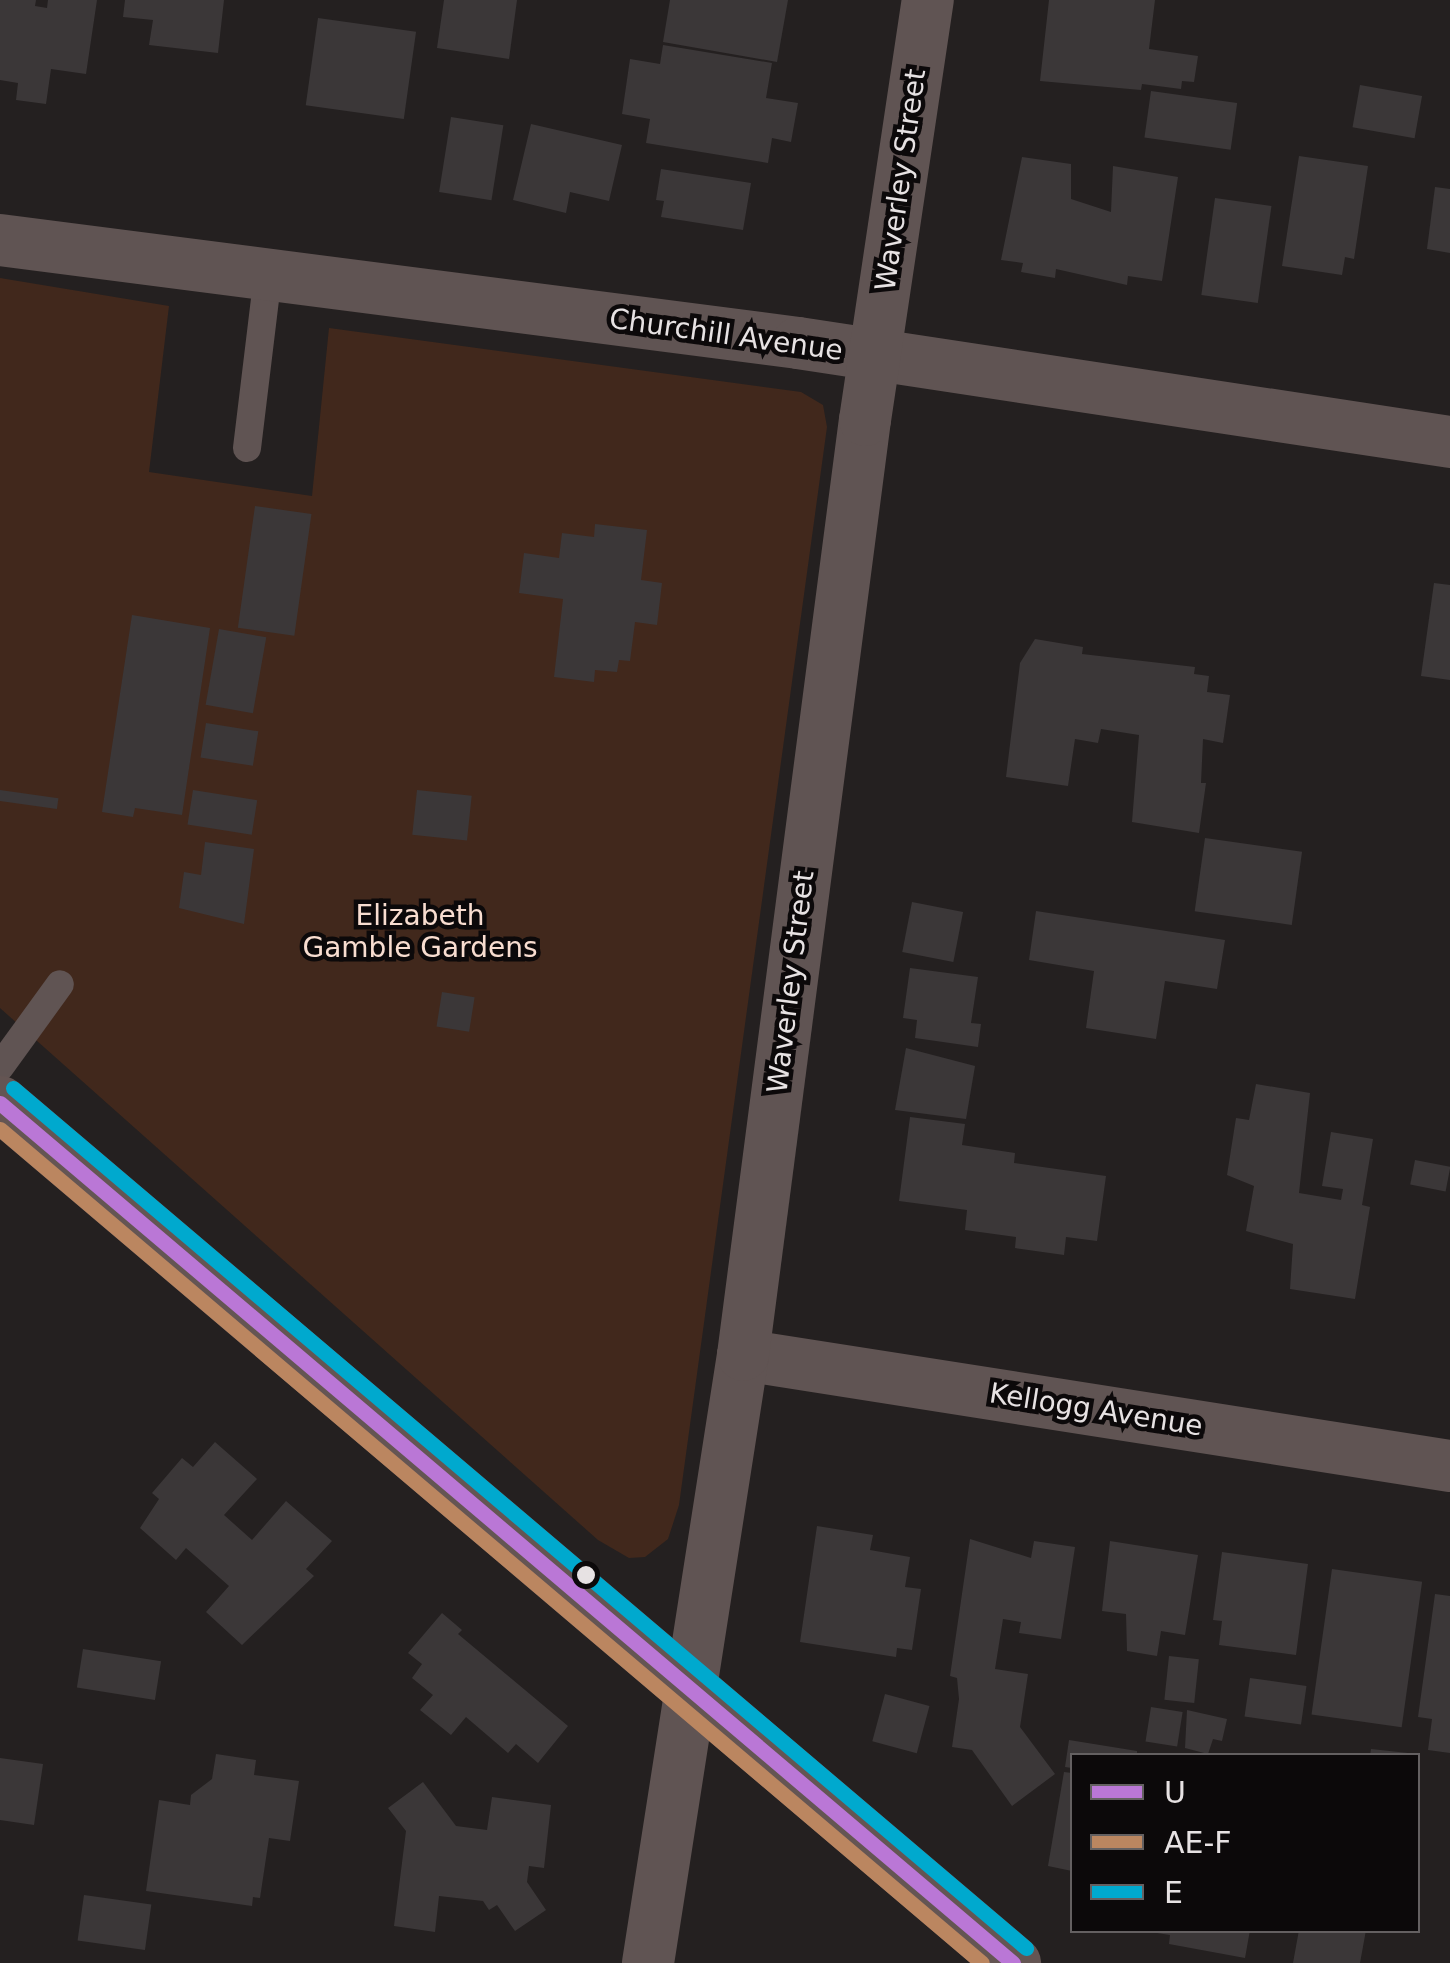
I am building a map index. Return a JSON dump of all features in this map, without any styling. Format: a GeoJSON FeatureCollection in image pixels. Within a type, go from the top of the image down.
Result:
{"type":"FeatureCollection","features":[{"type":"Feature","properties":{"kind":"main road"},"geometry":{"type":"LineString","coordinates":[[0,1103],[1013,1963]]}},
{"type":"Feature","properties":{"kind":"street","name":"Waverley Street"},"geometry":{"type":"LineString","coordinates":[[648,1963],[742,1354],[874,355],[928,0]]}},
{"type":"Feature","properties":{"kind":"street","name":"Churchill Avenue"},"geometry":{"type":"LineString","coordinates":[[0,240],[874,355],[1450,442]]}},
{"type":"Feature","properties":{"kind":"street","name":"Kellogg Avenue"},"geometry":{"type":"LineString","coordinates":[[742,1354],[1450,1466]]}},
{"type":"Feature","properties":{"kind":"lane"},"geometry":{"type":"LineString","coordinates":[[247,448],[268,274]]}},
{"type":"Feature","properties":{"kind":"lane"},"geometry":{"type":"LineString","coordinates":[[0,1067],[60,984]]}},
{"type":"Feature","properties":{"kind":"green space","name":"Elizabeth Gamble Gardens"},"geometry":{"type":"Polygon","coordinates":[[[0,278],[169,306],[149,472],[312,496],[329,328],[801,392],[823,405],[827,427],[679,1505],[668,1539],[645,1557],[629,1558],[598,1540],[0,1008],[0,278]]]}},
{"type":"Feature","properties":{"kind":"building"},"geometry":{"type":"Polygon","coordinates":[[[0,0],[36,0],[35,6],[47,8],[48,0],[97,0],[86,74],[51,69],[46,104],[16,100],[18,83],[0,80],[0,0]]]}},
{"type":"Feature","properties":{"kind":"building"},"geometry":{"type":"Polygon","coordinates":[[[125,0],[224,0],[218,53],[149,45],[153,20],[123,17],[125,0]]]}},
{"type":"Feature","properties":{"kind":"building"},"geometry":{"type":"Polygon","coordinates":[[[444,0],[517,0],[509,59],[437,48],[444,0]]]}},
{"type":"Feature","properties":{"kind":"building"},"geometry":{"type":"Polygon","coordinates":[[[670,0],[788,0],[777,62],[663,42],[670,0]]]}},
{"type":"Feature","properties":{"kind":"building"},"geometry":{"type":"Polygon","coordinates":[[[1049,0],[1155,0],[1149,49],[1198,56],[1194,82],[1182,81],[1181,89],[1142,84],[1141,90],[1040,81],[1049,0]]]}},
{"type":"Feature","properties":{"kind":"building"},"geometry":{"type":"Polygon","coordinates":[[[318,18],[416,32],[404,119],[306,105],[318,18]]]}},
{"type":"Feature","properties":{"kind":"building"},"geometry":{"type":"Polygon","coordinates":[[[663,45],[772,63],[766,98],[798,103],[791,142],[772,138],[768,163],[646,143],[650,119],[622,114],[630,59],[660,64],[663,45]]]}},
{"type":"Feature","properties":{"kind":"building"},"geometry":{"type":"Polygon","coordinates":[[[1360,85],[1422,96],[1415,138],[1353,127],[1360,85]]]}},
{"type":"Feature","properties":{"kind":"building"},"geometry":{"type":"Polygon","coordinates":[[[1151,91],[1237,103],[1231,150],[1144,138],[1151,91]]]}},
{"type":"Feature","properties":{"kind":"building"},"geometry":{"type":"Polygon","coordinates":[[[451,117],[503,125],[491,200],[439,192],[451,117]]]}},
{"type":"Feature","properties":{"kind":"building"},"geometry":{"type":"Polygon","coordinates":[[[531,124],[622,145],[609,201],[570,192],[566,213],[513,200],[531,124]]]}},
{"type":"Feature","properties":{"kind":"building"},"geometry":{"type":"Polygon","coordinates":[[[1299,156],[1368,166],[1354,259],[1345,257],[1342,275],[1282,266],[1299,156]]]}},
{"type":"Feature","properties":{"kind":"building"},"geometry":{"type":"Polygon","coordinates":[[[1022,157],[1071,164],[1071,199],[1111,212],[1113,166],[1178,177],[1162,281],[1128,276],[1127,285],[1056,269],[1055,278],[1021,272],[1023,263],[1001,260],[1022,157]]]}},
{"type":"Feature","properties":{"kind":"building"},"geometry":{"type":"Polygon","coordinates":[[[661,169],[751,183],[743,230],[661,217],[664,201],[656,200],[661,169]]]}},
{"type":"Feature","properties":{"kind":"building"},"geometry":{"type":"Polygon","coordinates":[[[1435,187],[1450,189],[1450,253],[1427,249],[1435,187]]]}},
{"type":"Feature","properties":{"kind":"building"},"geometry":{"type":"Polygon","coordinates":[[[1215,198],[1271,206],[1258,303],[1201,295],[1215,198]]]}},
{"type":"Feature","properties":{"kind":"building"},"geometry":{"type":"Polygon","coordinates":[[[255,506],[311,514],[294,636],[238,628],[255,506]]]}},
{"type":"Feature","properties":{"kind":"building"},"geometry":{"type":"Polygon","coordinates":[[[595,524],[647,530],[641,580],[662,583],[657,625],[635,622],[630,661],[619,660],[617,672],[595,670],[594,682],[554,677],[563,599],[519,593],[524,553],[559,558],[562,533],[594,537],[595,524]]]}},
{"type":"Feature","properties":{"kind":"building"},"geometry":{"type":"Polygon","coordinates":[[[1434,583],[1450,585],[1450,680],[1421,676],[1434,583]]]}},
{"type":"Feature","properties":{"kind":"building"},"geometry":{"type":"Polygon","coordinates":[[[132,615],[210,628],[182,815],[135,808],[133,817],[102,812],[132,615]]]}},
{"type":"Feature","properties":{"kind":"building"},"geometry":{"type":"Polygon","coordinates":[[[219,629],[266,637],[253,713],[206,705],[219,629]]]}},
{"type":"Feature","properties":{"kind":"building"},"geometry":{"type":"Polygon","coordinates":[[[1035,639],[1083,647],[1082,654],[1195,667],[1194,674],[1209,676],[1207,692],[1230,695],[1223,743],[1203,739],[1201,783],[1206,783],[1199,833],[1132,822],[1139,735],[1101,729],[1098,743],[1075,739],[1068,786],[1006,777],[1020,663],[1035,639]]]}},
{"type":"Feature","properties":{"kind":"building"},"geometry":{"type":"Polygon","coordinates":[[[206,723],[258,731],[253,766],[201,758],[206,723]]]}},
{"type":"Feature","properties":{"kind":"building"},"geometry":{"type":"Polygon","coordinates":[[[0,790],[58,798],[57,809],[0,801],[0,790]]]}},
{"type":"Feature","properties":{"kind":"building"},"geometry":{"type":"Polygon","coordinates":[[[193,790],[257,800],[252,835],[188,825],[193,790]]]}},
{"type":"Feature","properties":{"kind":"building"},"geometry":{"type":"Polygon","coordinates":[[[417,790],[472,796],[467,841],[412,835],[417,790]]]}},
{"type":"Feature","properties":{"kind":"building"},"geometry":{"type":"Polygon","coordinates":[[[1205,838],[1302,852],[1292,925],[1195,911],[1205,838]]]}},
{"type":"Feature","properties":{"kind":"building"},"geometry":{"type":"Polygon","coordinates":[[[205,842],[254,849],[244,924],[179,908],[184,872],[201,875],[205,842]]]}},
{"type":"Feature","properties":{"kind":"building"},"geometry":{"type":"Polygon","coordinates":[[[912,902],[963,912],[953,962],[902,952],[912,902]]]}},
{"type":"Feature","properties":{"kind":"building"},"geometry":{"type":"Polygon","coordinates":[[[1036,911],[1225,940],[1217,989],[1165,981],[1156,1039],[1086,1028],[1094,971],[1029,960],[1036,911]]]}},
{"type":"Feature","properties":{"kind":"building"},"geometry":{"type":"Polygon","coordinates":[[[910,968],[978,977],[971,1023],[981,1024],[978,1047],[915,1038],[917,1020],[903,1018],[910,968]]]}},
{"type":"Feature","properties":{"kind":"building"},"geometry":{"type":"Polygon","coordinates":[[[442,992],[475,997],[469,1032],[437,1027],[442,992]]]}},
{"type":"Feature","properties":{"kind":"building"},"geometry":{"type":"Polygon","coordinates":[[[906,1048],[975,1066],[966,1119],[895,1110],[906,1048]]]}},
{"type":"Feature","properties":{"kind":"building"},"geometry":{"type":"Polygon","coordinates":[[[1256,1084],[1310,1093],[1299,1193],[1341,1200],[1343,1189],[1322,1186],[1331,1132],[1373,1139],[1362,1205],[1370,1207],[1355,1299],[1290,1289],[1293,1244],[1246,1231],[1254,1186],[1227,1175],[1236,1118],[1249,1120],[1256,1084]]]}},
{"type":"Feature","properties":{"kind":"building"},"geometry":{"type":"Polygon","coordinates":[[[910,1117],[965,1124],[962,1145],[1015,1153],[1014,1163],[1106,1176],[1097,1241],[1066,1237],[1064,1255],[1015,1248],[1016,1237],[965,1230],[967,1210],[899,1201],[910,1117]]]}},
{"type":"Feature","properties":{"kind":"building"},"geometry":{"type":"Polygon","coordinates":[[[1415,1160],[1450,1167],[1446,1191],[1410,1185],[1415,1160]]]}},
{"type":"Feature","properties":{"kind":"building"},"geometry":{"type":"Polygon","coordinates":[[[215,1442],[257,1479],[224,1515],[252,1540],[286,1501],[332,1541],[306,1569],[314,1576],[242,1645],[206,1612],[229,1586],[186,1548],[176,1560],[140,1528],[159,1499],[152,1493],[182,1458],[193,1467],[215,1442]]]}},
{"type":"Feature","properties":{"kind":"building"},"geometry":{"type":"Polygon","coordinates":[[[817,1526],[873,1535],[870,1550],[910,1557],[905,1587],[921,1589],[912,1650],[897,1648],[896,1657],[800,1642],[817,1526]]]}},
{"type":"Feature","properties":{"kind":"building"},"geometry":{"type":"Polygon","coordinates":[[[970,1539],[1031,1558],[1034,1541],[1075,1547],[1061,1639],[1019,1633],[1021,1622],[1003,1619],[995,1669],[1028,1674],[1020,1727],[1055,1774],[1012,1806],[972,1750],[952,1747],[959,1699],[957,1678],[950,1676],[970,1539]]]}},
{"type":"Feature","properties":{"kind":"building"},"geometry":{"type":"Polygon","coordinates":[[[1110,1541],[1198,1555],[1185,1635],[1161,1631],[1157,1656],[1127,1651],[1126,1614],[1102,1611],[1110,1541]]]}},
{"type":"Feature","properties":{"kind":"building"},"geometry":{"type":"Polygon","coordinates":[[[1222,1552],[1308,1564],[1296,1655],[1219,1645],[1222,1621],[1213,1620],[1222,1552]]]}},
{"type":"Feature","properties":{"kind":"building"},"geometry":{"type":"Polygon","coordinates":[[[1332,1569],[1422,1582],[1402,1727],[1312,1715],[1332,1569]]]}},
{"type":"Feature","properties":{"kind":"building"},"geometry":{"type":"Polygon","coordinates":[[[1435,1594],[1450,1596],[1450,1753],[1428,1750],[1432,1719],[1418,1717],[1435,1594]]]}},
{"type":"Feature","properties":{"kind":"building"},"geometry":{"type":"Polygon","coordinates":[[[442,1613],[462,1630],[458,1634],[568,1726],[538,1763],[516,1744],[508,1753],[466,1717],[451,1735],[420,1710],[433,1695],[412,1678],[422,1664],[408,1653],[442,1613]]]}},
{"type":"Feature","properties":{"kind":"building"},"geometry":{"type":"Polygon","coordinates":[[[83,1649],[161,1661],[155,1700],[77,1688],[83,1649]]]}},
{"type":"Feature","properties":{"kind":"building"},"geometry":{"type":"Polygon","coordinates":[[[1169,1656],[1199,1659],[1194,1703],[1164,1700],[1169,1656]]]}},
{"type":"Feature","properties":{"kind":"building"},"geometry":{"type":"Polygon","coordinates":[[[1250,1678],[1306,1686],[1301,1725],[1245,1717],[1250,1678]]]}},
{"type":"Feature","properties":{"kind":"building"},"geometry":{"type":"Polygon","coordinates":[[[885,1694],[929,1706],[917,1753],[872,1741],[885,1694]]]}},
{"type":"Feature","properties":{"kind":"building"},"geometry":{"type":"Polygon","coordinates":[[[1151,1707],[1183,1712],[1177,1747],[1146,1742],[1151,1707]]]}},
{"type":"Feature","properties":{"kind":"building"},"geometry":{"type":"Polygon","coordinates":[[[1187,1710],[1227,1719],[1222,1741],[1213,1739],[1208,1753],[1185,1748],[1187,1710]]]}},
{"type":"Feature","properties":{"kind":"building"},"geometry":{"type":"Polygon","coordinates":[[[1069,1740],[1137,1751],[1070,1753],[1070,1768],[1065,1767],[1069,1740]]]}},
{"type":"Feature","properties":{"kind":"building"},"geometry":{"type":"Polygon","coordinates":[[[1371,1749],[1408,1753],[1370,1753],[1371,1749]]]}},
{"type":"Feature","properties":{"kind":"building"},"geometry":{"type":"Polygon","coordinates":[[[216,1754],[256,1760],[254,1775],[299,1781],[290,1841],[269,1838],[260,1898],[253,1897],[252,1906],[146,1891],[159,1800],[190,1805],[191,1795],[212,1779],[216,1754]]]}},
{"type":"Feature","properties":{"kind":"building"},"geometry":{"type":"Polygon","coordinates":[[[0,1758],[43,1764],[34,1825],[0,1820],[0,1758]]]}},
{"type":"Feature","properties":{"kind":"building"},"geometry":{"type":"Polygon","coordinates":[[[1064,1772],[1070,1773],[1070,1871],[1048,1866],[1064,1772]]]}},
{"type":"Feature","properties":{"kind":"building"},"geometry":{"type":"Polygon","coordinates":[[[423,1782],[456,1826],[487,1830],[492,1797],[551,1805],[544,1868],[529,1866],[527,1882],[546,1910],[515,1931],[497,1905],[489,1910],[483,1901],[439,1896],[435,1932],[394,1926],[406,1831],[388,1808],[423,1782]]]}},
{"type":"Feature","properties":{"kind":"building"},"geometry":{"type":"Polygon","coordinates":[[[84,1895],[151,1904],[145,1950],[78,1941],[84,1895]]]}},
{"type":"Feature","properties":{"kind":"building"},"geometry":{"type":"Polygon","coordinates":[[[1157,1933],[1249,1933],[1245,1958],[1169,1944],[1170,1935],[1157,1933]]]}},
{"type":"Feature","properties":{"kind":"building"},"geometry":{"type":"Polygon","coordinates":[[[1298,1933],[1365,1933],[1360,1963],[1293,1963],[1298,1933]]]}},
{"type":"Feature","properties":{"kind":"transit line","name":"E"},"geometry":{"type":"LineString","coordinates":[[13,1088],[1026,1948]]}},
{"type":"Feature","properties":{"kind":"transit line","name":"U"},"geometry":{"type":"LineString","coordinates":[[0,1103],[1013,1963]]}},
{"type":"Feature","properties":{"kind":"transit line","name":"AE-F"},"geometry":{"type":"LineString","coordinates":[[0,1129],[982,1963]]}}]}
